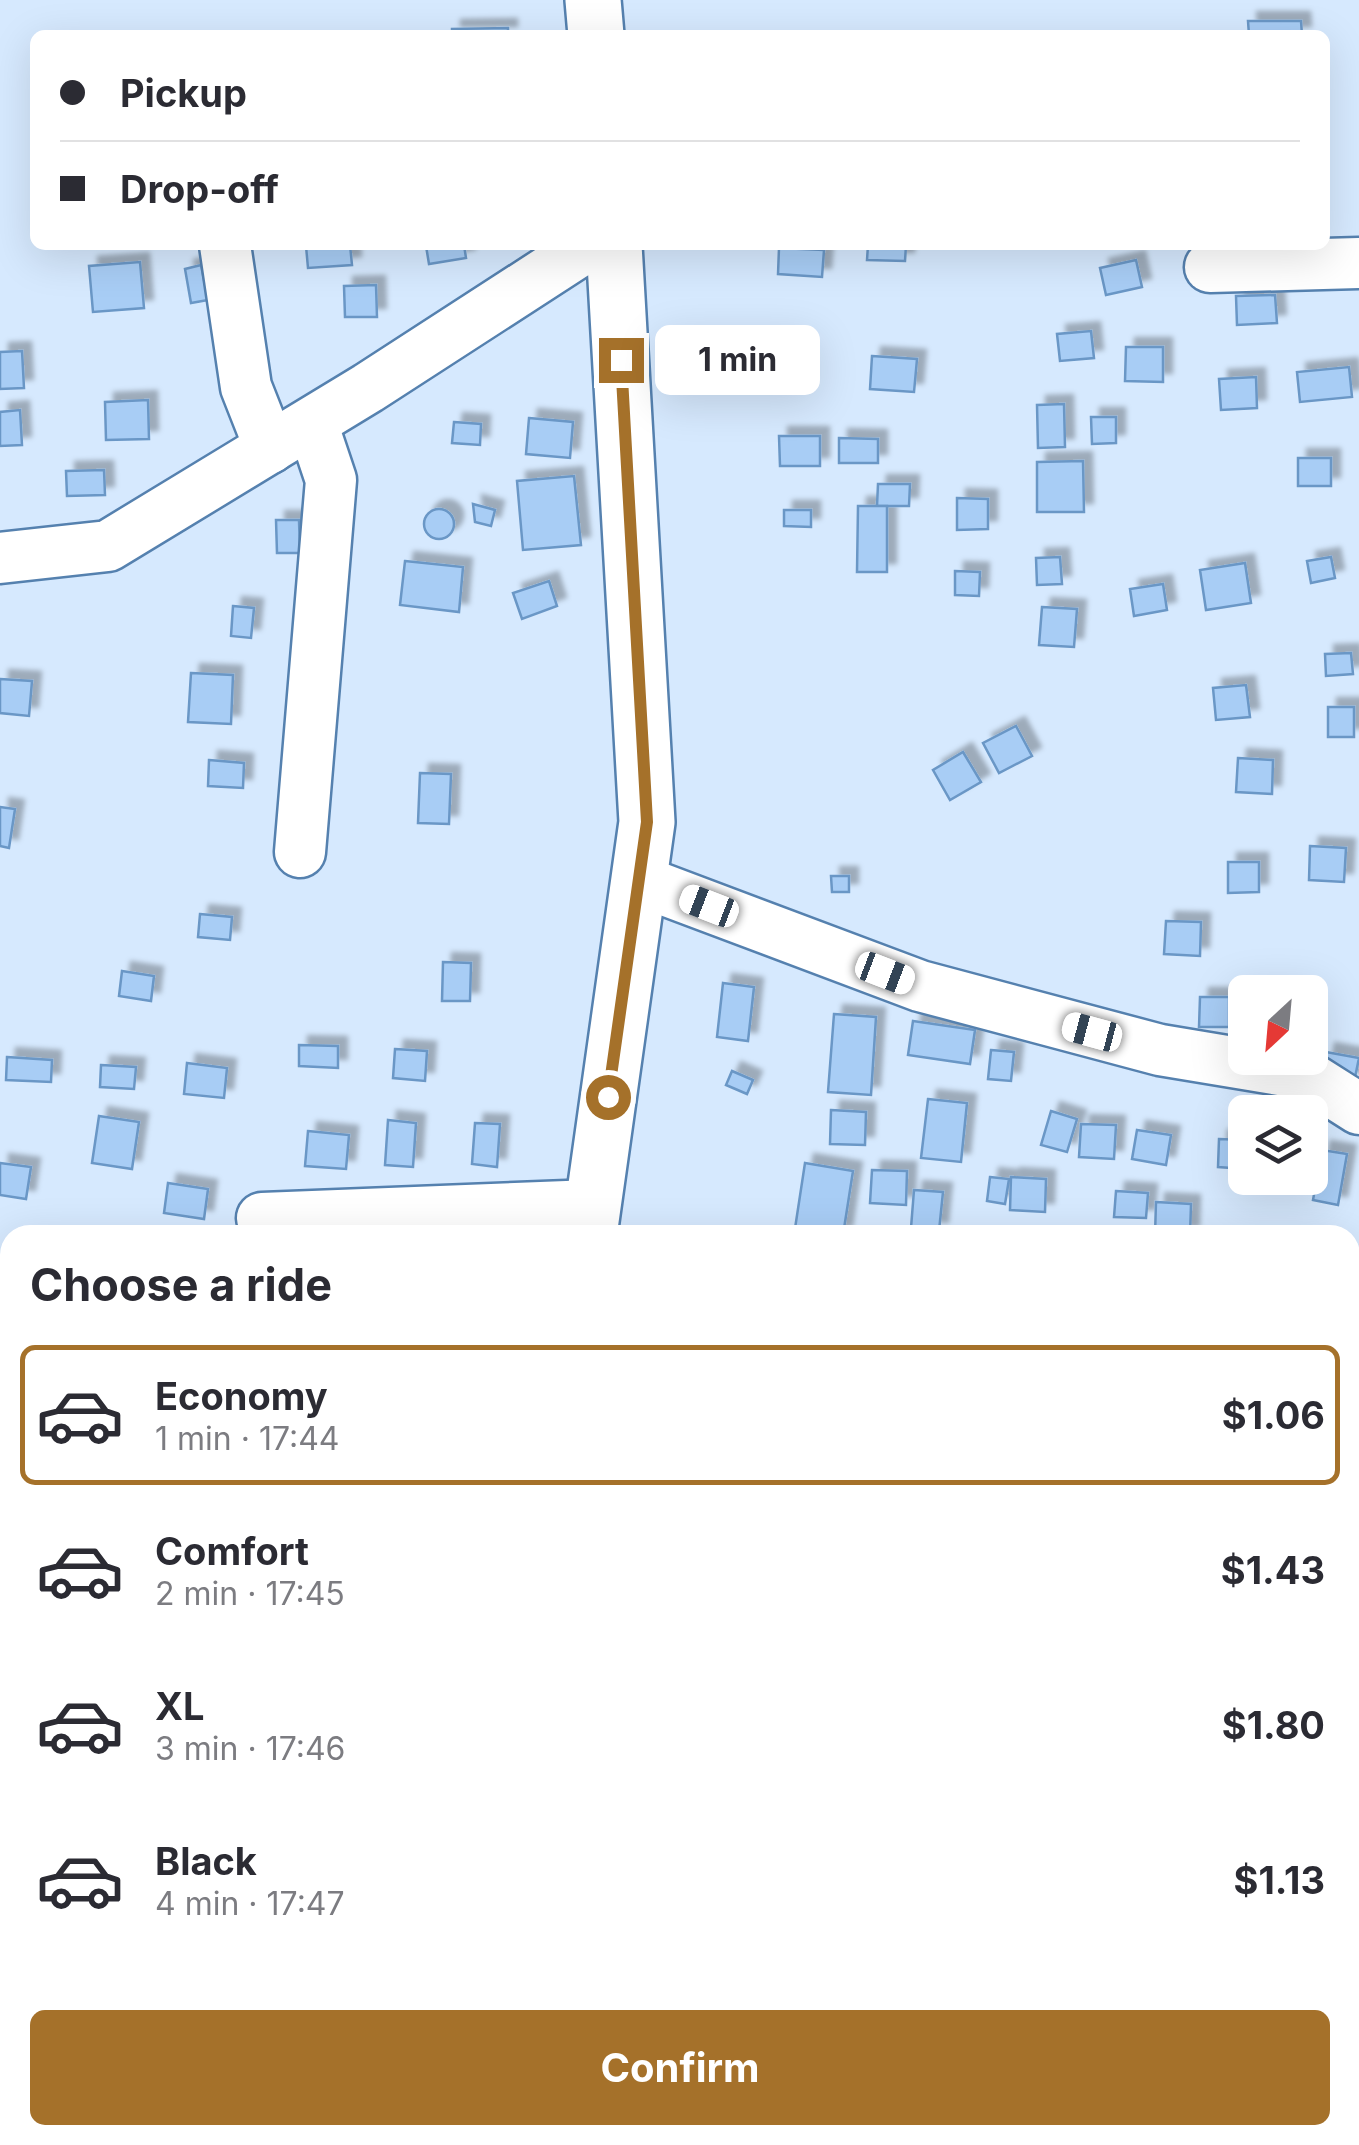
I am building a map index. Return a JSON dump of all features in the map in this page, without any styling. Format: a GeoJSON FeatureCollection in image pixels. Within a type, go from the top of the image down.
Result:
{"type":"FeatureCollection","features":[{"type":"Feature","properties":{"kind":"main road"},"geometry":{"type":"LineString","coordinates":[[592,0],[595,30]]}},
{"type":"Feature","properties":{"kind":"main road"},"geometry":{"type":"LineString","coordinates":[[591,1220],[647,822],[614,250]]}},
{"type":"Feature","properties":{"kind":"street"},"geometry":{"type":"LineString","coordinates":[[227,250],[246,387],[270,448]]}},
{"type":"Feature","properties":{"kind":"street"},"geometry":{"type":"LineString","coordinates":[[0,558],[108,546],[312,422],[580,250]]}},
{"type":"Feature","properties":{"kind":"street"},"geometry":{"type":"LineString","coordinates":[[1210,268],[1359,263]]}},
{"type":"Feature","properties":{"kind":"street"},"geometry":{"type":"LineString","coordinates":[[300,852],[330,480],[312,422]]}},
{"type":"Feature","properties":{"kind":"street"},"geometry":{"type":"LineString","coordinates":[[638,880],[920,986],[1160,1050],[1304,1074],[1359,1109]]}},
{"type":"Feature","properties":{"kind":"street"},"geometry":{"type":"LineString","coordinates":[[262,1218],[591,1220]]}},
{"type":"Feature","properties":{"kind":"building"},"geometry":{"type":"Polygon","coordinates":[[[1248,21],[1301,21],[1302,30],[1249,30],[1248,21]]]}},
{"type":"Feature","properties":{"kind":"building"},"geometry":{"type":"Polygon","coordinates":[[[508,28],[508,30],[452,30],[508,28]]]}},
{"type":"Feature","properties":{"kind":"building"},"geometry":{"type":"Polygon","coordinates":[[[306,250],[350,250],[352,265],[308,268],[306,250]]]}},
{"type":"Feature","properties":{"kind":"building"},"geometry":{"type":"Polygon","coordinates":[[[427,250],[465,250],[466,258],[429,264],[427,250]]]}},
{"type":"Feature","properties":{"kind":"building"},"geometry":{"type":"Polygon","coordinates":[[[779,250],[824,250],[822,277],[778,274],[779,250]]]}},
{"type":"Feature","properties":{"kind":"building"},"geometry":{"type":"Polygon","coordinates":[[[868,250],[906,250],[905,261],[867,260],[868,250]]]}},
{"type":"Feature","properties":{"kind":"building"},"geometry":{"type":"Polygon","coordinates":[[[1136,260],[1142,287],[1106,295],[1100,268],[1136,260]]]}},
{"type":"Feature","properties":{"kind":"building"},"geometry":{"type":"Polygon","coordinates":[[[140,262],[144,308],[93,312],[89,266],[140,262]]]}},
{"type":"Feature","properties":{"kind":"building"},"geometry":{"type":"Polygon","coordinates":[[[201,265],[208,300],[191,303],[185,269],[201,265]]]}},
{"type":"Feature","properties":{"kind":"building"},"geometry":{"type":"Polygon","coordinates":[[[376,285],[377,317],[345,317],[344,286],[376,285]]]}},
{"type":"Feature","properties":{"kind":"building"},"geometry":{"type":"Polygon","coordinates":[[[1275,295],[1277,323],[1237,325],[1236,296],[1275,295]]]}},
{"type":"Feature","properties":{"kind":"building"},"geometry":{"type":"Polygon","coordinates":[[[1091,331],[1094,358],[1060,361],[1057,334],[1091,331]]]}},
{"type":"Feature","properties":{"kind":"building"},"geometry":{"type":"Polygon","coordinates":[[[1126,347],[1163,347],[1163,382],[1125,381],[1126,347]]]}},
{"type":"Feature","properties":{"kind":"building"},"geometry":{"type":"Polygon","coordinates":[[[22,351],[24,388],[0,389],[0,352],[22,351]]]}},
{"type":"Feature","properties":{"kind":"building"},"geometry":{"type":"Polygon","coordinates":[[[872,356],[917,359],[914,392],[870,389],[872,356]]]}},
{"type":"Feature","properties":{"kind":"building"},"geometry":{"type":"Polygon","coordinates":[[[730,365],[758,366],[757,386],[730,385],[730,365]]]}},
{"type":"Feature","properties":{"kind":"building"},"geometry":{"type":"Polygon","coordinates":[[[1349,367],[1352,397],[1300,402],[1297,372],[1349,367]]]}},
{"type":"Feature","properties":{"kind":"building"},"geometry":{"type":"Polygon","coordinates":[[[1256,377],[1257,408],[1221,410],[1219,379],[1256,377]]]}},
{"type":"Feature","properties":{"kind":"building"},"geometry":{"type":"Polygon","coordinates":[[[148,400],[149,439],[106,440],[105,402],[148,400]]]}},
{"type":"Feature","properties":{"kind":"building"},"geometry":{"type":"Polygon","coordinates":[[[1064,404],[1065,447],[1038,448],[1037,405],[1064,404]]]}},
{"type":"Feature","properties":{"kind":"building"},"geometry":{"type":"Polygon","coordinates":[[[20,410],[22,445],[0,446],[0,412],[20,410]]]}},
{"type":"Feature","properties":{"kind":"building"},"geometry":{"type":"Polygon","coordinates":[[[1091,417],[1116,417],[1116,443],[1092,444],[1091,417]]]}},
{"type":"Feature","properties":{"kind":"building"},"geometry":{"type":"Polygon","coordinates":[[[529,418],[573,422],[570,458],[526,454],[529,418]]]}},
{"type":"Feature","properties":{"kind":"building"},"geometry":{"type":"Polygon","coordinates":[[[454,422],[481,424],[480,445],[452,443],[454,422]]]}},
{"type":"Feature","properties":{"kind":"building"},"geometry":{"type":"Polygon","coordinates":[[[779,436],[820,436],[820,466],[780,466],[779,436]]]}},
{"type":"Feature","properties":{"kind":"building"},"geometry":{"type":"Polygon","coordinates":[[[839,438],[878,439],[878,463],[839,463],[839,438]]]}},
{"type":"Feature","properties":{"kind":"building"},"geometry":{"type":"Polygon","coordinates":[[[1298,458],[1331,458],[1331,486],[1298,486],[1298,458]]]}},
{"type":"Feature","properties":{"kind":"building"},"geometry":{"type":"Polygon","coordinates":[[[1083,461],[1084,512],[1037,512],[1037,462],[1083,461]]]}},
{"type":"Feature","properties":{"kind":"building"},"geometry":{"type":"Polygon","coordinates":[[[104,470],[105,495],[67,496],[66,471],[104,470]]]}},
{"type":"Feature","properties":{"kind":"building"},"geometry":{"type":"Polygon","coordinates":[[[574,476],[581,545],[523,550],[517,481],[574,476]]]}},
{"type":"Feature","properties":{"kind":"building"},"geometry":{"type":"Polygon","coordinates":[[[878,484],[910,484],[909,506],[877,506],[878,484]]]}},
{"type":"Feature","properties":{"kind":"building"},"geometry":{"type":"Polygon","coordinates":[[[957,498],[988,499],[988,529],[957,530],[957,498]]]}},
{"type":"Feature","properties":{"kind":"building"},"geometry":{"type":"Polygon","coordinates":[[[473,504],[495,510],[491,526],[475,522],[473,504]]]}},
{"type":"Feature","properties":{"kind":"building"},"geometry":{"type":"Polygon","coordinates":[[[858,506],[887,506],[887,572],[857,572],[858,506]]]}},
{"type":"Feature","properties":{"kind":"building"},"geometry":{"type":"Polygon","coordinates":[[[439,509],[453,518],[454,524],[445,538],[439,539],[425,530],[424,524],[433,510],[439,509]]]}},
{"type":"Feature","properties":{"kind":"building"},"geometry":{"type":"Polygon","coordinates":[[[784,510],[811,510],[811,527],[784,526],[784,510]]]}},
{"type":"Feature","properties":{"kind":"building"},"geometry":{"type":"Polygon","coordinates":[[[276,520],[299,520],[300,553],[277,553],[276,520]]]}},
{"type":"Feature","properties":{"kind":"building"},"geometry":{"type":"Polygon","coordinates":[[[1060,557],[1062,584],[1037,585],[1036,558],[1060,557]]]}},
{"type":"Feature","properties":{"kind":"building"},"geometry":{"type":"Polygon","coordinates":[[[1331,557],[1335,578],[1311,583],[1307,561],[1331,557]]]}},
{"type":"Feature","properties":{"kind":"building"},"geometry":{"type":"Polygon","coordinates":[[[405,561],[463,567],[459,612],[400,605],[405,561]]]}},
{"type":"Feature","properties":{"kind":"building"},"geometry":{"type":"Polygon","coordinates":[[[1245,563],[1251,603],[1206,610],[1200,570],[1245,563]]]}},
{"type":"Feature","properties":{"kind":"building"},"geometry":{"type":"Polygon","coordinates":[[[955,571],[980,572],[979,596],[955,595],[955,571]]]}},
{"type":"Feature","properties":{"kind":"building"},"geometry":{"type":"Polygon","coordinates":[[[549,581],[557,606],[522,619],[513,593],[549,581]]]}},
{"type":"Feature","properties":{"kind":"building"},"geometry":{"type":"Polygon","coordinates":[[[1163,584],[1167,610],[1134,616],[1130,589],[1163,584]]]}},
{"type":"Feature","properties":{"kind":"building"},"geometry":{"type":"Polygon","coordinates":[[[233,606],[254,608],[251,638],[231,636],[233,606]]]}},
{"type":"Feature","properties":{"kind":"building"},"geometry":{"type":"Polygon","coordinates":[[[1042,607],[1077,609],[1074,647],[1039,645],[1042,607]]]}},
{"type":"Feature","properties":{"kind":"building"},"geometry":{"type":"Polygon","coordinates":[[[1351,653],[1353,674],[1326,676],[1325,654],[1351,653]]]}},
{"type":"Feature","properties":{"kind":"building"},"geometry":{"type":"Polygon","coordinates":[[[191,673],[233,675],[231,724],[188,722],[191,673]]]}},
{"type":"Feature","properties":{"kind":"building"},"geometry":{"type":"Polygon","coordinates":[[[0,679],[32,681],[29,716],[0,713],[0,679]]]}},
{"type":"Feature","properties":{"kind":"building"},"geometry":{"type":"Polygon","coordinates":[[[1246,685],[1250,717],[1216,720],[1213,688],[1246,685]]]}},
{"type":"Feature","properties":{"kind":"building"},"geometry":{"type":"Polygon","coordinates":[[[1328,707],[1354,707],[1354,737],[1328,737],[1328,707]]]}},
{"type":"Feature","properties":{"kind":"building"},"geometry":{"type":"Polygon","coordinates":[[[1016,726],[1032,756],[999,773],[983,743],[1016,726]]]}},
{"type":"Feature","properties":{"kind":"building"},"geometry":{"type":"Polygon","coordinates":[[[963,752],[981,782],[950,800],[933,770],[963,752]]]}},
{"type":"Feature","properties":{"kind":"building"},"geometry":{"type":"Polygon","coordinates":[[[1238,758],[1273,760],[1272,794],[1236,792],[1238,758]]]}},
{"type":"Feature","properties":{"kind":"building"},"geometry":{"type":"Polygon","coordinates":[[[209,760],[244,763],[243,788],[208,786],[209,760]]]}},
{"type":"Feature","properties":{"kind":"building"},"geometry":{"type":"Polygon","coordinates":[[[420,773],[451,774],[449,824],[418,823],[420,773]]]}},
{"type":"Feature","properties":{"kind":"building"},"geometry":{"type":"Polygon","coordinates":[[[0,807],[15,809],[9,848],[0,846],[0,807]]]}},
{"type":"Feature","properties":{"kind":"building"},"geometry":{"type":"Polygon","coordinates":[[[1310,846],[1346,848],[1344,882],[1309,880],[1310,846]]]}},
{"type":"Feature","properties":{"kind":"building"},"geometry":{"type":"Polygon","coordinates":[[[1228,862],[1259,862],[1259,892],[1228,893],[1228,862]]]}},
{"type":"Feature","properties":{"kind":"building"},"geometry":{"type":"Polygon","coordinates":[[[831,876],[849,876],[849,892],[832,892],[831,876]]]}},
{"type":"Feature","properties":{"kind":"building"},"geometry":{"type":"Polygon","coordinates":[[[200,914],[232,917],[230,940],[198,937],[200,914]]]}},
{"type":"Feature","properties":{"kind":"building"},"geometry":{"type":"Polygon","coordinates":[[[1166,921],[1201,922],[1200,956],[1164,954],[1166,921]]]}},
{"type":"Feature","properties":{"kind":"building"},"geometry":{"type":"Polygon","coordinates":[[[443,962],[471,963],[470,1001],[442,1001],[443,962]]]}},
{"type":"Feature","properties":{"kind":"building"},"geometry":{"type":"Polygon","coordinates":[[[122,971],[154,976],[151,1001],[119,996],[122,971]]]}},
{"type":"Feature","properties":{"kind":"building"},"geometry":{"type":"Polygon","coordinates":[[[723,983],[754,987],[748,1041],[717,1037],[723,983]]]}},
{"type":"Feature","properties":{"kind":"building"},"geometry":{"type":"Polygon","coordinates":[[[1200,997],[1228,997],[1228,1027],[1199,1027],[1200,997]]]}},
{"type":"Feature","properties":{"kind":"building"},"geometry":{"type":"Polygon","coordinates":[[[834,1014],[876,1017],[871,1095],[828,1092],[834,1014]]]}},
{"type":"Feature","properties":{"kind":"building"},"geometry":{"type":"Polygon","coordinates":[[[913,1021],[975,1030],[970,1064],[908,1055],[913,1021]]]}},
{"type":"Feature","properties":{"kind":"building"},"geometry":{"type":"Polygon","coordinates":[[[299,1045],[338,1046],[338,1068],[299,1066],[299,1045]]]}},
{"type":"Feature","properties":{"kind":"building"},"geometry":{"type":"Polygon","coordinates":[[[395,1049],[427,1051],[425,1081],[393,1078],[395,1049]]]}},
{"type":"Feature","properties":{"kind":"building"},"geometry":{"type":"Polygon","coordinates":[[[991,1050],[1014,1052],[1011,1081],[988,1079],[991,1050]]]}},
{"type":"Feature","properties":{"kind":"building"},"geometry":{"type":"Polygon","coordinates":[[[1328,1052],[1359,1058],[1354,1082],[1322,1075],[1328,1075],[1328,1052]]]}},
{"type":"Feature","properties":{"kind":"building"},"geometry":{"type":"Polygon","coordinates":[[[7,1057],[52,1060],[51,1082],[6,1080],[7,1057]]]}},
{"type":"Feature","properties":{"kind":"building"},"geometry":{"type":"Polygon","coordinates":[[[187,1063],[227,1068],[224,1098],[184,1094],[187,1063]]]}},
{"type":"Feature","properties":{"kind":"building"},"geometry":{"type":"Polygon","coordinates":[[[101,1065],[136,1067],[134,1089],[100,1087],[101,1065]]]}},
{"type":"Feature","properties":{"kind":"building"},"geometry":{"type":"Polygon","coordinates":[[[732,1071],[753,1080],[747,1094],[726,1085],[732,1071]]]}},
{"type":"Feature","properties":{"kind":"building"},"geometry":{"type":"Polygon","coordinates":[[[928,1099],[967,1103],[961,1162],[921,1158],[928,1099]]]}},
{"type":"Feature","properties":{"kind":"building"},"geometry":{"type":"Polygon","coordinates":[[[831,1110],[866,1112],[865,1145],[830,1144],[831,1110]]]}},
{"type":"Feature","properties":{"kind":"building"},"geometry":{"type":"Polygon","coordinates":[[[1051,1111],[1077,1119],[1067,1152],[1041,1145],[1051,1111]]]}},
{"type":"Feature","properties":{"kind":"building"},"geometry":{"type":"Polygon","coordinates":[[[99,1116],[139,1122],[132,1169],[92,1163],[99,1116]]]}},
{"type":"Feature","properties":{"kind":"building"},"geometry":{"type":"Polygon","coordinates":[[[388,1120],[416,1123],[413,1167],[385,1165],[388,1120]]]}},
{"type":"Feature","properties":{"kind":"building"},"geometry":{"type":"Polygon","coordinates":[[[475,1123],[500,1124],[497,1167],[472,1164],[475,1123]]]}},
{"type":"Feature","properties":{"kind":"building"},"geometry":{"type":"Polygon","coordinates":[[[1081,1124],[1116,1125],[1114,1159],[1079,1157],[1081,1124]]]}},
{"type":"Feature","properties":{"kind":"building"},"geometry":{"type":"Polygon","coordinates":[[[1137,1130],[1171,1135],[1166,1165],[1132,1159],[1137,1130]]]}},
{"type":"Feature","properties":{"kind":"building"},"geometry":{"type":"Polygon","coordinates":[[[308,1131],[349,1135],[346,1169],[305,1166],[308,1131]]]}},
{"type":"Feature","properties":{"kind":"building"},"geometry":{"type":"Polygon","coordinates":[[[1219,1139],[1228,1139],[1228,1168],[1218,1167],[1219,1139]]]}},
{"type":"Feature","properties":{"kind":"building"},"geometry":{"type":"Polygon","coordinates":[[[1328,1151],[1347,1154],[1338,1205],[1313,1200],[1314,1195],[1328,1195],[1328,1151]]]}},
{"type":"Feature","properties":{"kind":"building"},"geometry":{"type":"Polygon","coordinates":[[[0,1163],[31,1167],[26,1199],[0,1195],[0,1163]]]}},
{"type":"Feature","properties":{"kind":"building"},"geometry":{"type":"Polygon","coordinates":[[[805,1163],[853,1171],[845,1225],[796,1225],[805,1163]]]}},
{"type":"Feature","properties":{"kind":"building"},"geometry":{"type":"Polygon","coordinates":[[[872,1170],[907,1171],[906,1205],[870,1203],[872,1170]]]}},
{"type":"Feature","properties":{"kind":"building"},"geometry":{"type":"Polygon","coordinates":[[[990,1177],[1009,1179],[1005,1204],[987,1201],[990,1177]]]}},
{"type":"Feature","properties":{"kind":"building"},"geometry":{"type":"Polygon","coordinates":[[[1011,1177],[1046,1179],[1045,1212],[1010,1210],[1011,1177]]]}},
{"type":"Feature","properties":{"kind":"building"},"geometry":{"type":"Polygon","coordinates":[[[168,1183],[208,1189],[204,1219],[164,1213],[168,1183]]]}},
{"type":"Feature","properties":{"kind":"building"},"geometry":{"type":"Polygon","coordinates":[[[914,1190],[943,1192],[940,1225],[911,1225],[914,1190]]]}},
{"type":"Feature","properties":{"kind":"building"},"geometry":{"type":"Polygon","coordinates":[[[1116,1191],[1148,1193],[1146,1218],[1114,1217],[1116,1191]]]}},
{"type":"Feature","properties":{"kind":"building"},"geometry":{"type":"Polygon","coordinates":[[[1156,1202],[1191,1204],[1190,1225],[1155,1225],[1156,1202]]]}},
{"type":"Feature","properties":{"kind":"route"},"geometry":{"type":"LineString","coordinates":[[608,1097],[647,822],[621,360]]}}]}
